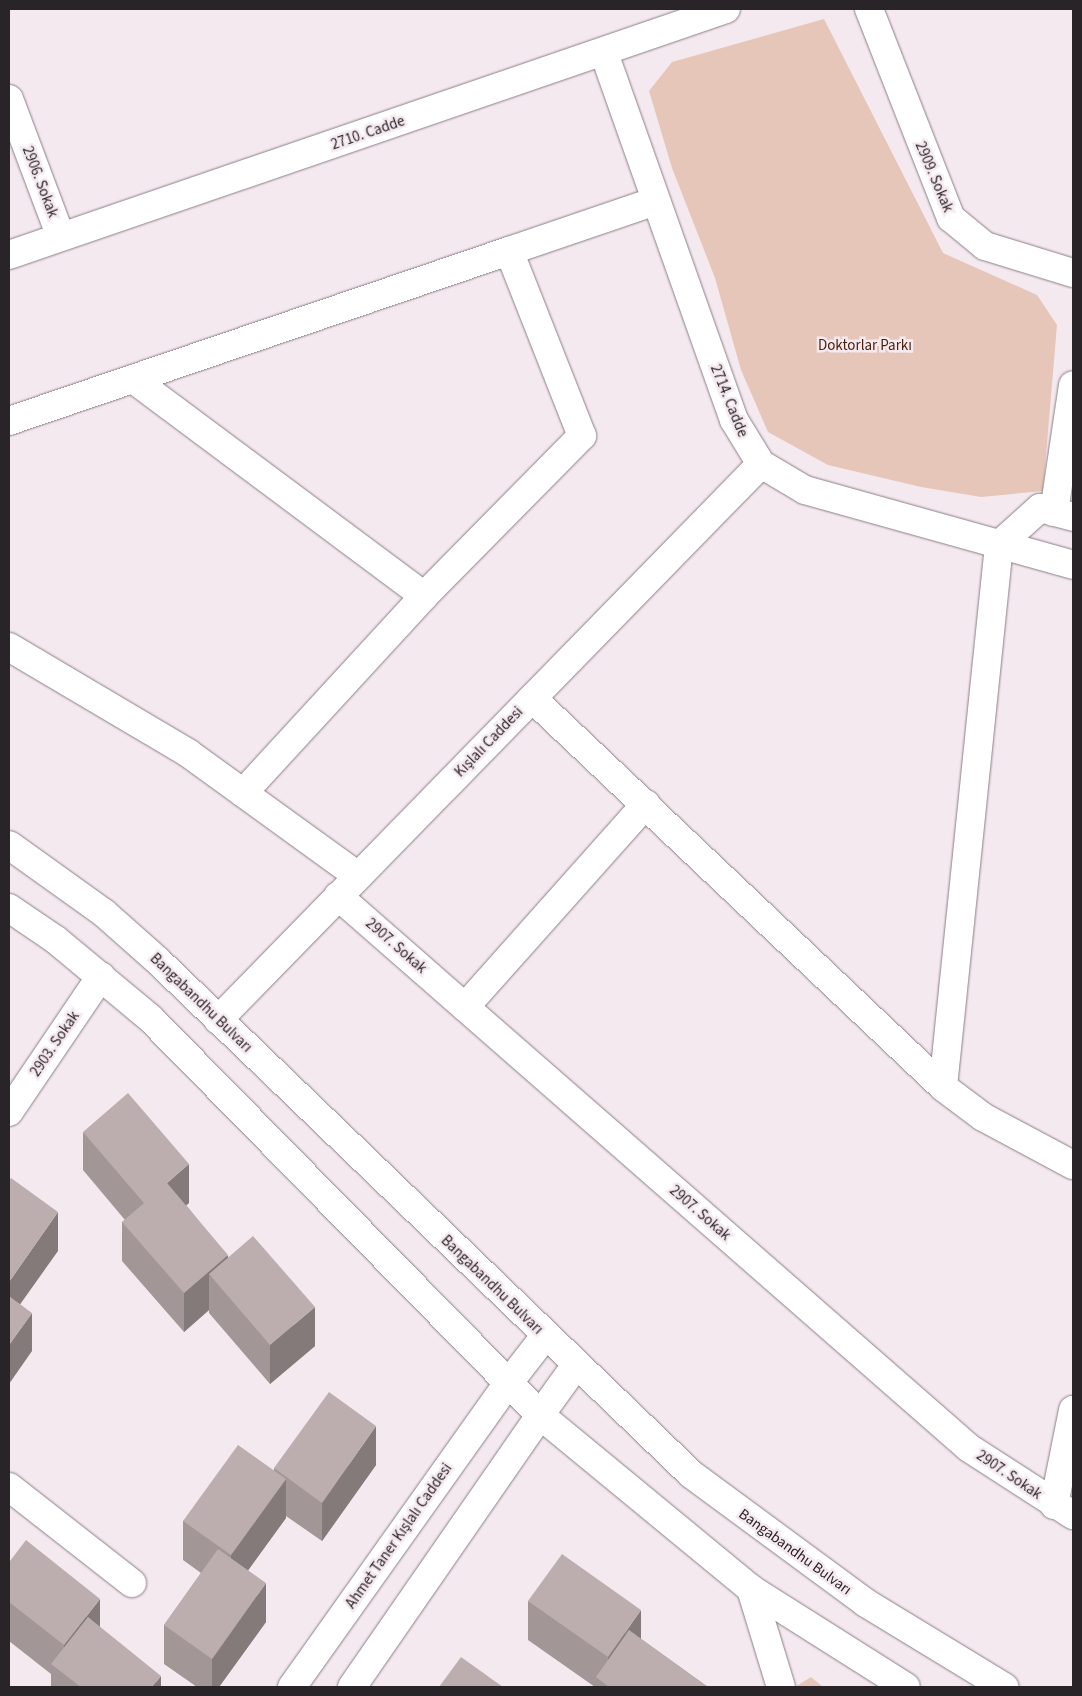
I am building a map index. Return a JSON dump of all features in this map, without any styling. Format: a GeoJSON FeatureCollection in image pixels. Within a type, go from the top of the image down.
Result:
{"type":"FeatureCollection","features":[{"type":"Feature","properties":{"kind":"street","name":"2710. Cadde"},"geometry":{"type":"LineString","coordinates":[[9,255],[604,53],[726,9]]}},
{"type":"Feature","properties":{"kind":"street","name":"2909. Sokak"},"geometry":{"type":"LineString","coordinates":[[869,9],[951,218],[984,246],[1073,273]]}},
{"type":"Feature","properties":{"kind":"street","name":"2714. Cadde"},"geometry":{"type":"LineString","coordinates":[[604,53],[734,420],[761,464],[805,490],[1073,565]]}},
{"type":"Feature","properties":{"kind":"street","name":"2906. Sokak"},"geometry":{"type":"LineString","coordinates":[[9,101],[61,237]]}},
{"type":"Feature","properties":{"kind":"street"},"geometry":{"type":"LineString","coordinates":[[9,421],[656,201]]}},
{"type":"Feature","properties":{"kind":"street"},"geometry":{"type":"LineString","coordinates":[[243,793],[424,596],[582,436],[509,251]]}},
{"type":"Feature","properties":{"kind":"street"},"geometry":{"type":"LineString","coordinates":[[133,379],[424,596]]}},
{"type":"Feature","properties":{"kind":"street"},"geometry":{"type":"LineString","coordinates":[[943,1087],[1000,545],[1040,508],[1064,515],[1073,385]]}},
{"type":"Feature","properties":{"kind":"street","name":"Kışlalı Caddesi"},"geometry":{"type":"LineString","coordinates":[[218,1020],[761,464]]}},
{"type":"Feature","properties":{"kind":"street"},"geometry":{"type":"LineString","coordinates":[[9,647],[188,753],[358,876]]}},
{"type":"Feature","properties":{"kind":"street"},"geometry":{"type":"LineString","coordinates":[[532,698],[943,1087],[983,1117],[1073,1165]]}},
{"type":"Feature","properties":{"kind":"street"},"geometry":{"type":"LineString","coordinates":[[465,1007],[646,804]]}},
{"type":"Feature","properties":{"kind":"street","name":"Bangabandhu Bulvarı"},"geometry":{"type":"LineString","coordinates":[[9,846],[104,913],[218,1020],[544,1336],[716,1495],[866,1603],[1004,1687]]}},
{"type":"Feature","properties":{"kind":"street","name":"2907. Sokak"},"geometry":{"type":"LineString","coordinates":[[338,896],[969,1448],[1064,1510]]}},
{"type":"Feature","properties":{"kind":"street"},"geometry":{"type":"LineString","coordinates":[[9,908],[101,976],[190,1058],[507,1385],[540,1415],[751,1589],[906,1687]]}},
{"type":"Feature","properties":{"kind":"street","name":"2903. Sokak"},"geometry":{"type":"LineString","coordinates":[[9,1112],[101,976]]}},
{"type":"Feature","properties":{"kind":"street","name":"Ahmet Taner Kışlalı Caddesi"},"geometry":{"type":"LineString","coordinates":[[292,1687],[544,1336]]}},
{"type":"Feature","properties":{"kind":"street"},"geometry":{"type":"LineString","coordinates":[[352,1687],[576,1365]]}},
{"type":"Feature","properties":{"kind":"street"},"geometry":{"type":"LineString","coordinates":[[1064,1510],[1073,1410]]}},
{"type":"Feature","properties":{"kind":"street"},"geometry":{"type":"LineString","coordinates":[[9,1487],[132,1583]]}},
{"type":"Feature","properties":{"kind":"street"},"geometry":{"type":"LineString","coordinates":[[751,1589],[781,1687]]}},
{"type":"Feature","properties":{"kind":"green space","name":"Doktorlar Parkı"},"geometry":{"type":"Polygon","coordinates":[[[824,19],[943,253],[1037,295],[1057,325],[1043,491],[981,497],[921,487],[828,465],[768,432],[741,370],[715,278],[672,168],[649,91],[672,62],[824,19]]]}},
{"type":"Feature","properties":{"kind":"green space"},"geometry":{"type":"Polygon","coordinates":[[[811,1677],[823,1687],[795,1687],[811,1677]]]}},
{"type":"Feature","properties":{"kind":"building"},"geometry":{"type":"Polygon","coordinates":[[[128,1093],[189,1164],[167,1183],[228,1255],[184,1293],[122,1222],[144,1203],[83,1132],[128,1093]]]}},
{"type":"Feature","properties":{"kind":"building"},"geometry":{"type":"Polygon","coordinates":[[[11,1178],[58,1212],[9,1282],[9,1181],[11,1178]]]}},
{"type":"Feature","properties":{"kind":"building"},"geometry":{"type":"Polygon","coordinates":[[[253,1236],[315,1307],[270,1345],[209,1274],[253,1236]]]}},
{"type":"Feature","properties":{"kind":"building"},"geometry":{"type":"Polygon","coordinates":[[[9,1296],[32,1313],[9,1345],[9,1296]]]}},
{"type":"Feature","properties":{"kind":"building"},"geometry":{"type":"Polygon","coordinates":[[[329,1392],[376,1426],[322,1503],[274,1468],[329,1392]]]}},
{"type":"Feature","properties":{"kind":"building"},"geometry":{"type":"Polygon","coordinates":[[[238,1445],[286,1479],[231,1555],[183,1521],[238,1445]]]}},
{"type":"Feature","properties":{"kind":"building"},"geometry":{"type":"Polygon","coordinates":[[[26,1540],[100,1599],[64,1645],[9,1602],[9,1560],[26,1540]]]}},
{"type":"Feature","properties":{"kind":"building"},"geometry":{"type":"Polygon","coordinates":[[[218,1549],[266,1583],[212,1659],[164,1625],[218,1549]]]}},
{"type":"Feature","properties":{"kind":"building"},"geometry":{"type":"Polygon","coordinates":[[[562,1554],[641,1610],[608,1657],[528,1601],[562,1554]]]}},
{"type":"Feature","properties":{"kind":"building"},"geometry":{"type":"Polygon","coordinates":[[[88,1617],[161,1676],[152,1687],[81,1687],[51,1664],[88,1617]]]}},
{"type":"Feature","properties":{"kind":"building"},"geometry":{"type":"Polygon","coordinates":[[[629,1630],[708,1687],[609,1687],[596,1677],[629,1630]]]}},
{"type":"Feature","properties":{"kind":"building"},"geometry":{"type":"Polygon","coordinates":[[[461,1657],[503,1687],[439,1687],[461,1657]]]}}]}
